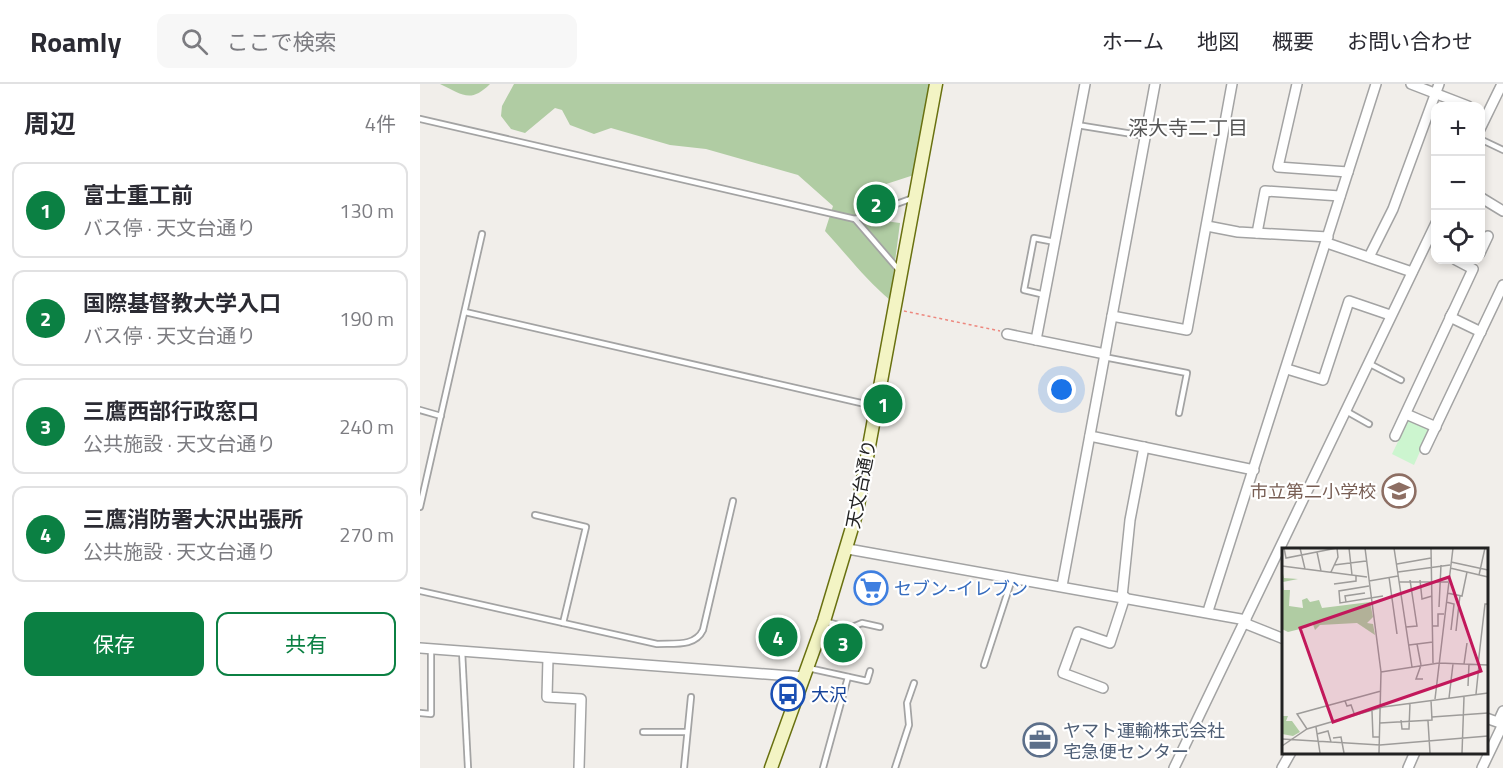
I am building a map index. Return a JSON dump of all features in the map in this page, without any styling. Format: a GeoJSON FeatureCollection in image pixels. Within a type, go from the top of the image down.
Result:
{"type":"FeatureCollection","features":[{"type":"Feature","properties":{"kind":"main road","name":"天文台通り"},"geometry":{"type":"LineString","coordinates":[[771,768],[807,673],[848,549],[877,406],[936,84]]}},
{"type":"Feature","properties":{"kind":"street"},"geometry":{"type":"LineString","coordinates":[[1036,340],[1085,84]]}},
{"type":"Feature","properties":{"kind":"street"},"geometry":{"type":"LineString","coordinates":[[1062,586],[1155,84]]}},
{"type":"Feature","properties":{"kind":"street"},"geometry":{"type":"LineString","coordinates":[[1112,316],[1187,330],[1232,84]]}},
{"type":"Feature","properties":{"kind":"street"},"geometry":{"type":"LineString","coordinates":[[1297,84],[1278,167],[1348,172]]}},
{"type":"Feature","properties":{"kind":"street"},"geometry":{"type":"LineString","coordinates":[[1208,612],[1377,84]]}},
{"type":"Feature","properties":{"kind":"street"},"geometry":{"type":"LineString","coordinates":[[1412,84],[1457,102]]}},
{"type":"Feature","properties":{"kind":"street"},"geometry":{"type":"LineString","coordinates":[[1369,257],[1393,209],[1439,84]]}},
{"type":"Feature","properties":{"kind":"street"},"geometry":{"type":"LineString","coordinates":[[1485,111],[1502,84]]}},
{"type":"Feature","properties":{"kind":"street"},"geometry":{"type":"LineString","coordinates":[[1257,233],[1265,191],[1341,196]]}},
{"type":"Feature","properties":{"kind":"street"},"geometry":{"type":"LineString","coordinates":[[1485,201],[1503,211]]}},
{"type":"Feature","properties":{"kind":"street"},"geometry":{"type":"LineString","coordinates":[[1206,226],[1328,240],[1412,272]]}},
{"type":"Feature","properties":{"kind":"street"},"geometry":{"type":"LineString","coordinates":[[1174,768],[1431,233]]}},
{"type":"Feature","properties":{"kind":"street"},"geometry":{"type":"LineString","coordinates":[[1485,242],[1488,236]]}},
{"type":"Feature","properties":{"kind":"street"},"geometry":{"type":"LineString","coordinates":[[1426,243],[1431,246]]}},
{"type":"Feature","properties":{"kind":"street"},"geometry":{"type":"LineString","coordinates":[[1464,264],[1473,269]]}},
{"type":"Feature","properties":{"kind":"street"},"geometry":{"type":"LineString","coordinates":[[1395,436],[1475,264]]}},
{"type":"Feature","properties":{"kind":"street"},"geometry":{"type":"LineString","coordinates":[[1425,449],[1503,285]]}},
{"type":"Feature","properties":{"kind":"street"},"geometry":{"type":"LineString","coordinates":[[1287,369],[1323,380],[1349,301],[1390,315]]}},
{"type":"Feature","properties":{"kind":"street"},"geometry":{"type":"LineString","coordinates":[[1450,317],[1481,332]]}},
{"type":"Feature","properties":{"kind":"street"},"geometry":{"type":"LineString","coordinates":[[1007,334],[1105,355]]}},
{"type":"Feature","properties":{"kind":"street"},"geometry":{"type":"LineString","coordinates":[[1406,414],[1436,427]]}},
{"type":"Feature","properties":{"kind":"street"},"geometry":{"type":"LineString","coordinates":[[1090,436],[1254,470]]}},
{"type":"Feature","properties":{"kind":"street"},"geometry":{"type":"LineString","coordinates":[[1102,688],[1063,673],[1078,632],[1110,643],[1123,597],[1130,520],[1143,447]]}},
{"type":"Feature","properties":{"kind":"street"},"geometry":{"type":"LineString","coordinates":[[848,549],[1208,612],[1245,621],[1282,638]]}},
{"type":"Feature","properties":{"kind":"street"},"geometry":{"type":"LineString","coordinates":[[420,648],[807,673]]}},
{"type":"Feature","properties":{"kind":"street"},"geometry":{"type":"LineString","coordinates":[[548,658],[547,697],[581,699],[579,768]]}},
{"type":"Feature","properties":{"kind":"street"},"geometry":{"type":"LineString","coordinates":[[1482,768],[1501,723],[1503,711]]}},
{"type":"Feature","properties":{"kind":"street"},"geometry":{"type":"LineString","coordinates":[[1282,768],[1290,753]]}},
{"type":"Feature","properties":{"kind":"street"},"geometry":{"type":"LineString","coordinates":[[1408,768],[1415,753]]}},
{"type":"Feature","properties":{"kind":"lane"},"geometry":{"type":"LineString","coordinates":[[420,118],[855,219],[915,197]]}},
{"type":"Feature","properties":{"kind":"lane"},"geometry":{"type":"LineString","coordinates":[[1077,125],[1145,136]]}},
{"type":"Feature","properties":{"kind":"lane"},"geometry":{"type":"LineString","coordinates":[[1485,141],[1503,150]]}},
{"type":"Feature","properties":{"kind":"lane"},"geometry":{"type":"LineString","coordinates":[[855,219],[901,274]]}},
{"type":"Feature","properties":{"kind":"lane"},"geometry":{"type":"LineString","coordinates":[[420,507],[482,234]]}},
{"type":"Feature","properties":{"kind":"lane"},"geometry":{"type":"LineString","coordinates":[[1045,295],[1024,290],[1034,238],[1055,242]]}},
{"type":"Feature","properties":{"kind":"lane"},"geometry":{"type":"LineString","coordinates":[[465,312],[877,406]]}},
{"type":"Feature","properties":{"kind":"lane"},"geometry":{"type":"LineString","coordinates":[[1105,355],[1187,373],[1179,413]]}},
{"type":"Feature","properties":{"kind":"lane"},"geometry":{"type":"LineString","coordinates":[[1368,363],[1401,380]]}},
{"type":"Feature","properties":{"kind":"lane"},"geometry":{"type":"LineString","coordinates":[[420,410],[441,416]]}},
{"type":"Feature","properties":{"kind":"lane"},"geometry":{"type":"LineString","coordinates":[[1346,411],[1369,424]]}},
{"type":"Feature","properties":{"kind":"lane"},"geometry":{"type":"LineString","coordinates":[[420,475],[427,476]]}},
{"type":"Feature","properties":{"kind":"lane"},"geometry":{"type":"LineString","coordinates":[[420,591],[657,644],[692,642],[699,638],[733,501]]}},
{"type":"Feature","properties":{"kind":"lane"},"geometry":{"type":"LineString","coordinates":[[535,515],[586,527],[563,623]]}},
{"type":"Feature","properties":{"kind":"lane"},"geometry":{"type":"LineString","coordinates":[[984,665],[1012,578]]}},
{"type":"Feature","properties":{"kind":"lane"},"geometry":{"type":"LineString","coordinates":[[824,621],[850,628],[862,623],[880,627]]}},
{"type":"Feature","properties":{"kind":"lane"},"geometry":{"type":"LineString","coordinates":[[420,713],[431,714],[431,649]]}},
{"type":"Feature","properties":{"kind":"lane"},"geometry":{"type":"LineString","coordinates":[[462,651],[468,768]]}},
{"type":"Feature","properties":{"kind":"lane"},"geometry":{"type":"LineString","coordinates":[[807,673],[867,681],[870,671]]}},
{"type":"Feature","properties":{"kind":"lane"},"geometry":{"type":"LineString","coordinates":[[823,768],[848,677]]}},
{"type":"Feature","properties":{"kind":"lane"},"geometry":{"type":"LineString","coordinates":[[895,768],[909,725],[907,703],[915,683]]}},
{"type":"Feature","properties":{"kind":"lane"},"geometry":{"type":"LineString","coordinates":[[684,768],[691,698]]}},
{"type":"Feature","properties":{"kind":"lane"},"geometry":{"type":"LineString","coordinates":[[643,732],[687,732]]}},
{"type":"Feature","properties":{"kind":"path"},"geometry":{"type":"LineString","coordinates":[[895,309],[1007,334]]}},
{"type":"Feature","properties":{"kind":"green space"},"geometry":{"type":"Polygon","coordinates":[[[440,84],[490,84],[477,94],[466,95],[440,84]]]}},
{"type":"Feature","properties":{"kind":"green space"},"geometry":{"type":"Polygon","coordinates":[[[514,84],[931,84],[917,174],[880,186],[867,195],[865,210],[885,221],[900,223],[890,300],[825,231],[833,206],[798,175],[706,149],[670,145],[611,128],[594,134],[570,125],[562,110],[555,108],[525,133],[511,129],[501,116],[502,106],[514,84]]]}},
{"type":"Feature","properties":{"kind":"green space"},"geometry":{"type":"Polygon","coordinates":[[[1409,419],[1430,429],[1414,465],[1392,454],[1409,419]]]}},
{"type":"Feature","properties":{"kind":"place","name":"国際基督教大学入口"},"geometry":{"type":"Point","coordinates":[876,204]}},
{"type":"Feature","properties":{"kind":"place","name":"富士重工前"},"geometry":{"type":"Point","coordinates":[883,404]}},
{"type":"Feature","properties":{"kind":"place","name":"市立第二小学校"},"geometry":{"type":"Point","coordinates":[1399,491]}},
{"type":"Feature","properties":{"kind":"place","name":"セブン-イレブン"},"geometry":{"type":"Point","coordinates":[871,588]}},
{"type":"Feature","properties":{"kind":"place","name":"三鷹消防署大沢出張所"},"geometry":{"type":"Point","coordinates":[778,637]}},
{"type":"Feature","properties":{"kind":"place","name":"三鷹西部行政窓口"},"geometry":{"type":"Point","coordinates":[843,643]}},
{"type":"Feature","properties":{"kind":"place","name":"大沢"},"geometry":{"type":"Point","coordinates":[788,694]}},
{"type":"Feature","properties":{"kind":"place","name":"ヤマト運輸株式会社 宅急便センター"},"geometry":{"type":"Point","coordinates":[1040,740]}},
{"type":"Feature","properties":{"kind":"district","name":"深大寺二丁目"},"geometry":{"type":"Point","coordinates":[1188,127]}}]}
